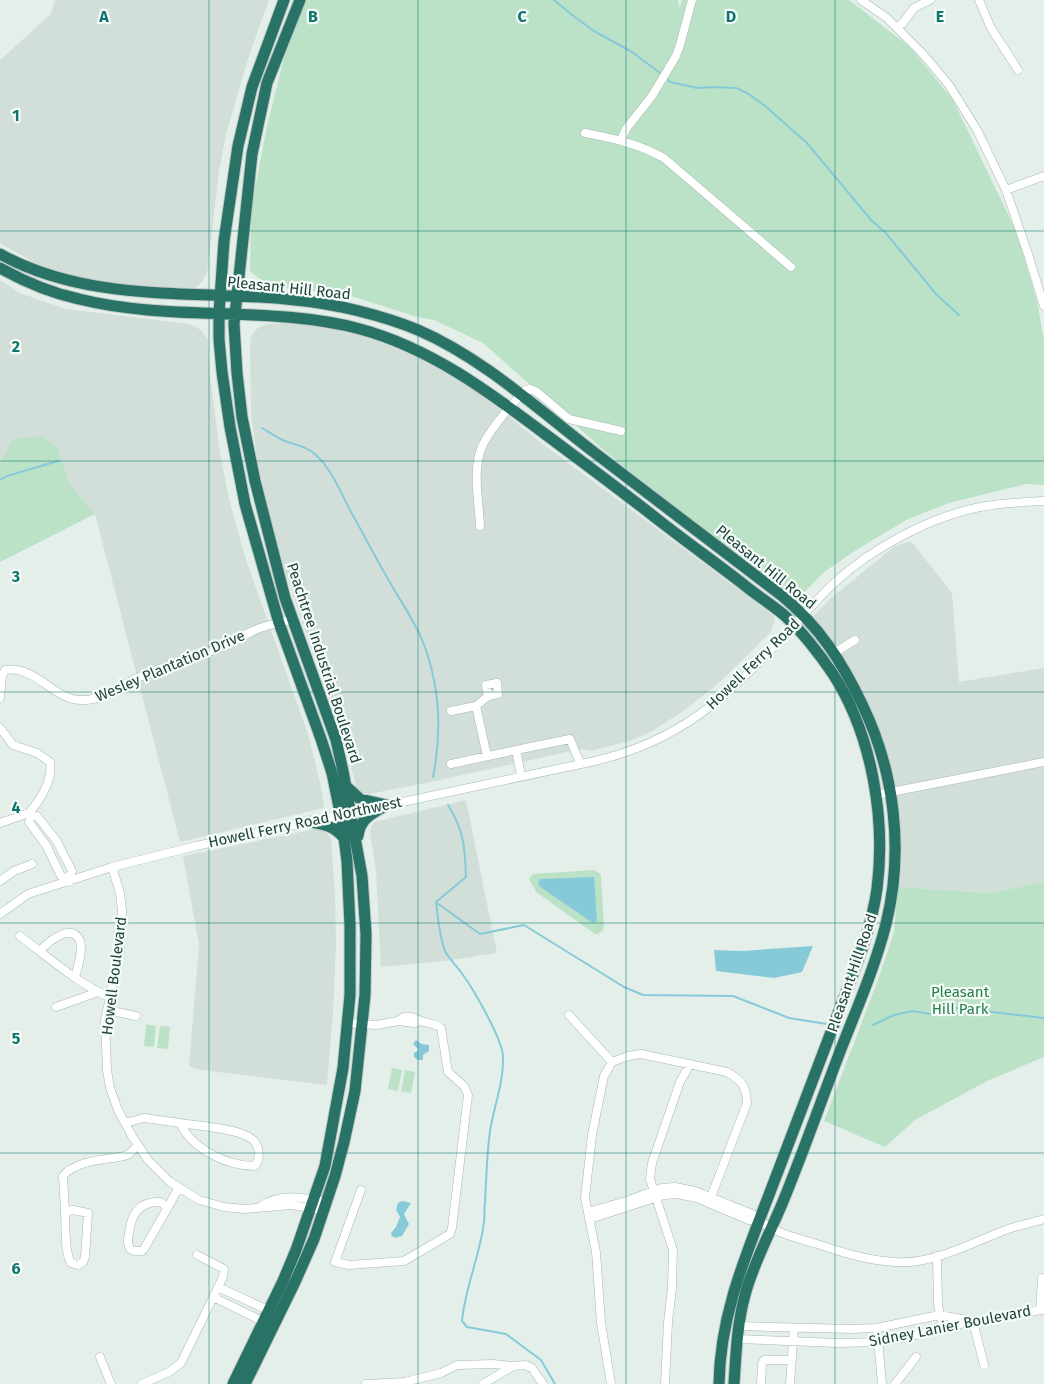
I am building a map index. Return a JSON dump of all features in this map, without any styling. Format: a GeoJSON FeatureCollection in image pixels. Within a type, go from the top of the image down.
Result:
{"type":"FeatureCollection","features":[{"type":"Feature","properties":{"kind":"highway","name":"Peachtree Industrial Boulevard"},"geometry":{"type":"LineString","coordinates":[[233,1384],[319,1205],[344,1142],[352,1108],[363,1024],[366,962],[366,920],[357,841],[280,623],[252,528],[235,459],[222,372],[219,313],[228,209],[246,110],[259,66],[284,0]]}},
{"type":"Feature","properties":{"kind":"highway","name":"Peachtree Industrial Boulevard"},"geometry":{"type":"LineString","coordinates":[[245,1384],[314,1239],[325,1166],[337,1110],[350,995],[348,861],[344,838],[346,786],[336,740],[285,598],[257,489],[242,417],[237,373],[235,314],[251,163],[262,102],[268,82],[300,0]]}},
{"type":"Feature","properties":{"kind":"highway","name":"Pleasant Hill Road"},"geometry":{"type":"LineString","coordinates":[[0,254],[17,264],[51,276],[102,288],[139,292],[238,296],[331,305],[409,326],[460,352],[482,366],[774,590],[811,622],[834,653],[853,686],[872,726],[883,758],[891,792],[895,844],[894,877],[884,931],[799,1162],[772,1229],[753,1267],[738,1326],[734,1384]]}},
{"type":"Feature","properties":{"kind":"highway","name":"Pleasant Hill Road"},"geometry":{"type":"LineString","coordinates":[[0,268],[42,288],[80,300],[131,308],[318,321],[351,327],[383,336],[448,366],[510,408],[786,617],[833,674],[851,708],[866,747],[876,796],[879,823],[879,863],[876,891],[871,922],[844,999],[734,1286],[720,1354],[719,1384]]}},
{"type":"Feature","properties":{"kind":"highway"},"geometry":{"type":"LineString","coordinates":[[346,786],[360,799],[387,805]]}},
{"type":"Feature","properties":{"kind":"highway"},"geometry":{"type":"LineString","coordinates":[[357,841],[358,829],[362,821],[367,816],[387,805]]}},
{"type":"Feature","properties":{"kind":"highway"},"geometry":{"type":"LineString","coordinates":[[309,822],[326,824],[338,831],[344,838]]}},
{"type":"Feature","properties":{"kind":"street"},"geometry":{"type":"LineString","coordinates":[[621,140],[626,129],[652,96],[676,56],[692,0]]}},
{"type":"Feature","properties":{"kind":"street"},"geometry":{"type":"LineString","coordinates":[[861,0],[896,27],[922,52],[949,85],[977,130],[1006,190],[1044,306]]}},
{"type":"Feature","properties":{"kind":"street"},"geometry":{"type":"LineString","coordinates":[[896,27],[902,24],[914,8],[930,0]]}},
{"type":"Feature","properties":{"kind":"street"},"geometry":{"type":"LineString","coordinates":[[979,0],[991,28],[1018,70]]}},
{"type":"Feature","properties":{"kind":"street"},"geometry":{"type":"LineString","coordinates":[[584,133],[621,140],[644,147],[664,158],[791,267]]}},
{"type":"Feature","properties":{"kind":"street"},"geometry":{"type":"LineString","coordinates":[[1006,190],[1044,176]]}},
{"type":"Feature","properties":{"kind":"street"},"geometry":{"type":"LineString","coordinates":[[480,526],[478,472],[480,451],[502,418],[526,390],[530,389],[536,392],[569,420],[621,431]]}},
{"type":"Feature","properties":{"kind":"street","name":"Howell Ferry Road"},"geometry":{"type":"LineString","coordinates":[[618,755],[646,745],[672,732],[711,706],[744,678],[832,584],[888,543],[952,514],[1012,502],[1044,501]]}},
{"type":"Feature","properties":{"kind":"street"},"geometry":{"type":"LineString","coordinates":[[280,623],[293,619]]}},
{"type":"Feature","properties":{"kind":"street","name":"Wesley Plantation Drive"},"geometry":{"type":"LineString","coordinates":[[0,698],[2,676],[5,670],[12,669],[32,675],[68,698],[82,701],[96,699],[137,678],[225,646],[254,630],[280,623]]}},
{"type":"Feature","properties":{"kind":"street"},"geometry":{"type":"LineString","coordinates":[[834,653],[855,640]]}},
{"type":"Feature","properties":{"kind":"street"},"geometry":{"type":"LineString","coordinates":[[451,711],[476,706],[488,696]]}},
{"type":"Feature","properties":{"kind":"street"},"geometry":{"type":"LineString","coordinates":[[476,706],[487,756]]}},
{"type":"Feature","properties":{"kind":"street"},"geometry":{"type":"LineString","coordinates":[[0,728],[13,744],[37,753],[50,762],[50,780],[30,815],[29,822],[51,855],[61,876],[69,880],[72,872],[61,849],[37,816],[30,815],[0,823]]}},
{"type":"Feature","properties":{"kind":"street"},"geometry":{"type":"LineString","coordinates":[[451,764],[570,739],[580,763]]}},
{"type":"Feature","properties":{"kind":"street"},"geometry":{"type":"LineString","coordinates":[[516,750],[522,775]]}},
{"type":"Feature","properties":{"kind":"street","name":"Howell Ferry Road Northwest"},"geometry":{"type":"LineString","coordinates":[[0,914],[3,910],[28,894],[112,867],[196,846],[618,755]]}},
{"type":"Feature","properties":{"kind":"street"},"geometry":{"type":"LineString","coordinates":[[876,796],[1044,762]]}},
{"type":"Feature","properties":{"kind":"street"},"geometry":{"type":"LineString","coordinates":[[51,855],[61,849]]}},
{"type":"Feature","properties":{"kind":"street"},"geometry":{"type":"LineString","coordinates":[[1,878],[32,864]]}},
{"type":"Feature","properties":{"kind":"street","name":"Howell Boulevard"},"geometry":{"type":"LineString","coordinates":[[112,867],[120,893],[122,911],[120,952],[107,1010],[107,1070],[110,1088],[125,1123],[138,1145],[148,1160],[170,1182],[198,1200],[224,1207],[245,1209],[260,1207],[267,1201],[280,1197],[319,1205]]}},
{"type":"Feature","properties":{"kind":"street"},"geometry":{"type":"LineString","coordinates":[[40,951],[48,941],[59,935],[68,933],[77,936],[80,942],[80,950],[75,977]]}},
{"type":"Feature","properties":{"kind":"street"},"geometry":{"type":"LineString","coordinates":[[20,936],[75,977],[98,992],[110,997]]}},
{"type":"Feature","properties":{"kind":"street"},"geometry":{"type":"LineString","coordinates":[[56,1007],[98,992]]}},
{"type":"Feature","properties":{"kind":"street"},"geometry":{"type":"LineString","coordinates":[[107,1010],[136,1016]]}},
{"type":"Feature","properties":{"kind":"street"},"geometry":{"type":"LineString","coordinates":[[569,1015],[612,1062]]}},
{"type":"Feature","properties":{"kind":"street"},"geometry":{"type":"LineString","coordinates":[[348,1022],[376,1025],[398,1022],[405,1016],[415,1017],[420,1021],[435,1024],[441,1028],[448,1072],[464,1086],[468,1095],[450,1234],[404,1261],[349,1265],[335,1262],[361,1190]]}},
{"type":"Feature","properties":{"kind":"street"},"geometry":{"type":"LineString","coordinates":[[611,1384],[601,1324],[599,1281],[585,1198],[592,1135],[604,1076],[612,1062],[640,1054],[727,1072],[740,1080],[746,1091],[747,1103],[711,1197]]}},
{"type":"Feature","properties":{"kind":"street"},"geometry":{"type":"LineString","coordinates":[[665,1384],[673,1250],[650,1178],[652,1163],[680,1082],[690,1064]]}},
{"type":"Feature","properties":{"kind":"street"},"geometry":{"type":"LineString","coordinates":[[125,1123],[144,1118],[180,1123],[219,1129],[247,1136],[257,1145],[258,1162],[255,1166],[248,1166],[220,1158],[191,1139],[180,1123]]}},
{"type":"Feature","properties":{"kind":"street"},"geometry":{"type":"LineString","coordinates":[[65,1212],[73,1210],[88,1212],[87,1248],[83,1262],[78,1265],[71,1263],[68,1258],[65,1212],[63,1176],[68,1169],[80,1165],[129,1154],[138,1145]]}},
{"type":"Feature","properties":{"kind":"street"},"geometry":{"type":"LineString","coordinates":[[168,1207],[160,1202],[154,1202],[135,1212],[131,1218],[130,1225],[128,1245],[130,1249],[142,1251],[168,1207],[179,1187]]}},
{"type":"Feature","properties":{"kind":"street"},"geometry":{"type":"LineString","coordinates":[[655,1195],[665,1188],[684,1188],[752,1214],[772,1229],[821,1246],[895,1262],[919,1261],[950,1252],[1011,1228],[1044,1219]]}},
{"type":"Feature","properties":{"kind":"street"},"geometry":{"type":"LineString","coordinates":[[589,1215],[655,1195],[684,1194],[750,1220],[759,1220]]}},
{"type":"Feature","properties":{"kind":"street"},"geometry":{"type":"LineString","coordinates":[[142,1384],[169,1372],[181,1364],[223,1277],[224,1269],[197,1255]]}},
{"type":"Feature","properties":{"kind":"street"},"geometry":{"type":"LineString","coordinates":[[936,1256],[939,1315],[943,1328]]}},
{"type":"Feature","properties":{"kind":"street"},"geometry":{"type":"LineString","coordinates":[[1042,1278],[1042,1310]]}},
{"type":"Feature","properties":{"kind":"street"},"geometry":{"type":"LineString","coordinates":[[218,1287],[268,1310]]}},
{"type":"Feature","properties":{"kind":"street"},"geometry":{"type":"LineString","coordinates":[[213,1297],[262,1321]]}},
{"type":"Feature","properties":{"kind":"street","name":"Sidney Lanier Boulevard"},"geometry":{"type":"LineString","coordinates":[[736,1339],[838,1343],[879,1342],[973,1321],[1042,1310]]}},
{"type":"Feature","properties":{"kind":"street"},"geometry":{"type":"LineString","coordinates":[[738,1326],[877,1328],[939,1315],[973,1321],[984,1365]]}},
{"type":"Feature","properties":{"kind":"street"},"geometry":{"type":"LineString","coordinates":[[790,1384],[794,1328]]}},
{"type":"Feature","properties":{"kind":"street"},"geometry":{"type":"LineString","coordinates":[[877,1328],[882,1384]]}},
{"type":"Feature","properties":{"kind":"street"},"geometry":{"type":"LineString","coordinates":[[895,1384],[916,1356]]}},
{"type":"Feature","properties":{"kind":"street"},"geometry":{"type":"LineString","coordinates":[[100,1357],[111,1384]]}},
{"type":"Feature","properties":{"kind":"street"},"geometry":{"type":"LineString","coordinates":[[761,1384],[764,1360],[792,1360]]}},
{"type":"Feature","properties":{"kind":"street"},"geometry":{"type":"LineString","coordinates":[[366,1384],[405,1382],[441,1373],[457,1365],[493,1364],[525,1365],[532,1368],[543,1384]]}},
{"type":"Feature","properties":{"kind":"street"},"geometry":{"type":"LineString","coordinates":[[483,1384],[513,1366]]}},
{"type":"Feature","properties":{"kind":"shaded area"},"geometry":{"type":"Polygon","coordinates":[[[55,0],[269,0],[249,56],[226,134],[219,172],[207,273],[202,282],[195,288],[153,288],[76,278],[35,263],[0,243],[0,60],[51,14],[55,0]]]}},
{"type":"Feature","properties":{"kind":"shaded area"},"geometry":{"type":"Polygon","coordinates":[[[0,280],[20,293],[66,309],[190,324],[201,330],[208,340],[210,377],[220,453],[229,499],[246,560],[308,734],[321,787],[324,808],[180,842],[95,514],[70,484],[57,447],[12,445],[0,463],[0,280]]]}},
{"type":"Feature","properties":{"kind":"shaded area"},"geometry":{"type":"Polygon","coordinates":[[[303,323],[367,337],[458,376],[544,445],[773,615],[775,621],[770,633],[722,680],[685,710],[652,731],[630,741],[590,751],[581,749],[426,783],[369,794],[362,793],[357,789],[348,756],[288,580],[262,495],[251,413],[250,347],[251,337],[255,330],[266,324],[303,323]]]}},
{"type":"Feature","properties":{"kind":"shaded area"},"geometry":{"type":"Polygon","coordinates":[[[911,541],[952,593],[959,682],[1044,668],[1044,882],[989,893],[898,887],[886,789],[870,735],[843,681],[801,629],[830,599],[895,546],[911,541]]]}},
{"type":"Feature","properties":{"kind":"shaded area"},"geometry":{"type":"Polygon","coordinates":[[[466,800],[497,953],[445,961],[381,967],[376,871],[370,833],[371,827],[374,822],[466,800]]]}},
{"type":"Feature","properties":{"kind":"shaded area"},"geometry":{"type":"Polygon","coordinates":[[[321,828],[331,839],[335,895],[336,944],[327,1085],[200,1070],[189,1066],[199,945],[183,856],[321,828]]]}},
{"type":"Feature","properties":{"kind":"green space"},"geometry":{"type":"Polygon","coordinates":[[[306,0],[678,0],[679,8],[682,0],[849,0],[910,47],[953,100],[1017,233],[1037,301],[1044,340],[1044,485],[1026,484],[949,503],[908,519],[856,550],[824,572],[799,598],[790,598],[689,521],[598,445],[483,343],[434,320],[417,317],[348,295],[268,286],[250,271],[251,209],[267,126],[284,58],[306,0]]]}},
{"type":"Feature","properties":{"kind":"green space"},"geometry":{"type":"Polygon","coordinates":[[[42,436],[57,447],[70,484],[95,514],[0,562],[0,463],[13,439],[42,436]]]}},
{"type":"Feature","properties":{"kind":"green space"},"geometry":{"type":"Polygon","coordinates":[[[594,870],[601,874],[604,926],[603,931],[598,934],[595,934],[536,892],[529,879],[533,874],[594,870]]]}},
{"type":"Feature","properties":{"kind":"green space","name":"Pleasant Hill Park"},"geometry":{"type":"Polygon","coordinates":[[[1044,882],[1044,1057],[987,1081],[915,1120],[885,1147],[824,1121],[878,980],[894,932],[898,887],[989,893],[1044,882]]]}},
{"type":"Feature","properties":{"kind":"green space"},"geometry":{"type":"Polygon","coordinates":[[[146,1024],[156,1026],[154,1047],[144,1046],[146,1024]]]}},
{"type":"Feature","properties":{"kind":"green space"},"geometry":{"type":"Polygon","coordinates":[[[160,1026],[170,1027],[168,1049],[157,1048],[160,1026]]]}},
{"type":"Feature","properties":{"kind":"green space"},"geometry":{"type":"Polygon","coordinates":[[[392,1068],[402,1070],[398,1091],[388,1089],[392,1068]]]}},
{"type":"Feature","properties":{"kind":"green space"},"geometry":{"type":"Polygon","coordinates":[[[405,1070],[415,1072],[411,1093],[401,1091],[405,1070]]]}},
{"type":"Feature","properties":{"kind":"water"},"geometry":{"type":"Polygon","coordinates":[[[594,877],[597,921],[593,923],[538,884],[540,879],[594,877]]]}},
{"type":"Feature","properties":{"kind":"water"},"geometry":{"type":"Polygon","coordinates":[[[813,946],[802,972],[774,978],[716,971],[714,950],[742,951],[813,946]]]}},
{"type":"Feature","properties":{"kind":"water"},"geometry":{"type":"Polygon","coordinates":[[[416,1040],[422,1044],[429,1045],[429,1051],[423,1055],[423,1060],[418,1060],[414,1057],[414,1053],[419,1050],[413,1044],[416,1040]]]}},
{"type":"Feature","properties":{"kind":"water"},"geometry":{"type":"Polygon","coordinates":[[[402,1201],[411,1203],[404,1214],[409,1224],[402,1236],[395,1238],[391,1233],[400,1217],[396,1210],[398,1203],[402,1201]]]}},
{"type":"Feature","properties":{"kind":"waterway"},"geometry":{"type":"LineString","coordinates":[[554,0],[594,31],[632,52],[660,73]]}},
{"type":"Feature","properties":{"kind":"waterway"},"geometry":{"type":"LineString","coordinates":[[668,80],[697,88],[736,88],[764,105],[807,143],[936,294],[959,315]]}},
{"type":"Feature","properties":{"kind":"waterway"},"geometry":{"type":"LineString","coordinates":[[262,428],[282,440],[301,446],[322,461],[333,477],[416,627],[429,659],[438,709],[438,743],[433,777]]}},
{"type":"Feature","properties":{"kind":"waterway"},"geometry":{"type":"LineString","coordinates":[[0,480],[7,476],[58,461]]}},
{"type":"Feature","properties":{"kind":"waterway"},"geometry":{"type":"LineString","coordinates":[[436,902],[466,877],[463,839],[448,805]]}},
{"type":"Feature","properties":{"kind":"waterway"},"geometry":{"type":"LineString","coordinates":[[436,902],[440,933],[445,951],[468,982],[480,1003],[498,1038],[503,1056],[500,1085],[489,1139],[482,1235],[466,1296],[462,1321],[467,1327],[506,1334],[541,1360],[555,1384]]}},
{"type":"Feature","properties":{"kind":"waterway"},"geometry":{"type":"LineString","coordinates":[[437,903],[480,934],[524,925],[624,987],[643,995],[733,996],[789,1018],[827,1024]]}},
{"type":"Feature","properties":{"kind":"waterway"},"geometry":{"type":"LineString","coordinates":[[873,1025],[894,1015],[912,1011],[931,1014],[949,1007],[1044,1018]]}}]}
